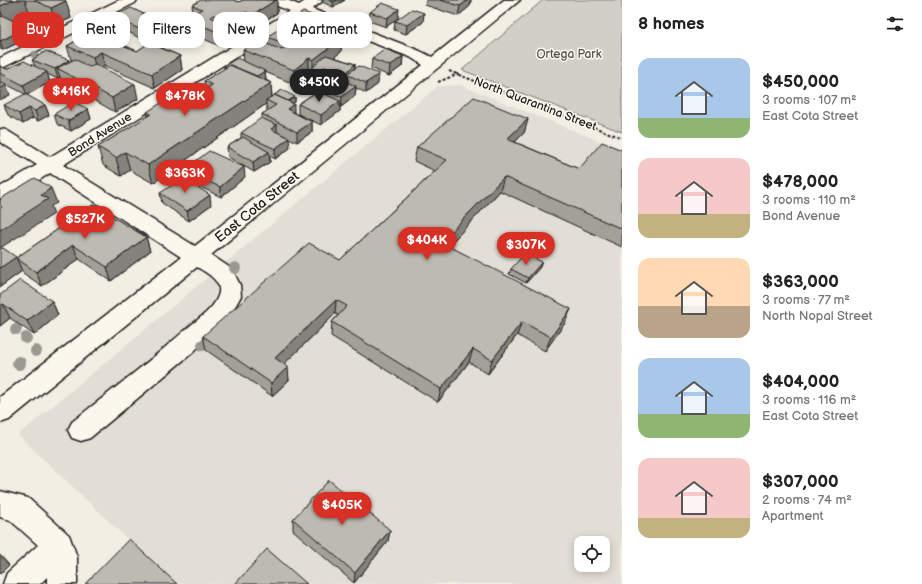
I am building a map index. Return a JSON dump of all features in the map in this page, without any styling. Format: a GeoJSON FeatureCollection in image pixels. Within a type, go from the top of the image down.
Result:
{"type":"FeatureCollection","features":[{"type":"Feature","properties":{"kind":"street"},"geometry":{"type":"LineString","coordinates":[[0,64],[130,0]]}},
{"type":"Feature","properties":{"kind":"street"},"geometry":{"type":"LineString","coordinates":[[274,0],[414,54],[433,64]]}},
{"type":"Feature","properties":{"kind":"street","name":"Bond Avenue"},"geometry":{"type":"LineString","coordinates":[[0,196],[317,0]]}},
{"type":"Feature","properties":{"kind":"street","name":"East Cota Street"},"geometry":{"type":"LineString","coordinates":[[0,412],[513,0]]}},
{"type":"Feature","properties":{"kind":"street"},"geometry":{"type":"LineString","coordinates":[[0,134],[49,166],[196,256],[224,275],[229,285],[230,296],[227,304],[220,313],[184,346],[81,430]]}},
{"type":"Feature","properties":{"kind":"street"},"geometry":{"type":"LineString","coordinates":[[0,504],[18,508],[59,545],[62,557],[62,584]]}},
{"type":"Feature","properties":{"kind":"street"},"geometry":{"type":"LineString","coordinates":[[18,584],[59,545]]}},
{"type":"Feature","properties":{"kind":"path","name":"North Quarantina Street"},"geometry":{"type":"LineString","coordinates":[[448,70],[622,138]]}},
{"type":"Feature","properties":{"kind":"shaded area"},"geometry":{"type":"Polygon","coordinates":[[[460,85],[622,150],[622,584],[175,584],[18,435],[438,86],[460,85]]]}},
{"type":"Feature","properties":{"kind":"green space","name":"Ortega Park"},"geometry":{"type":"Polygon","coordinates":[[[543,0],[622,0],[622,132],[462,70],[543,0]]]}},
{"type":"Feature","properties":{"kind":"building"},"geometry":{"type":"Polygon","coordinates":[[[0,0],[14,0],[0,6],[0,0]]]}},
{"type":"Feature","properties":{"kind":"building"},"geometry":{"type":"Polygon","coordinates":[[[34,0],[65,0],[66,1],[51,8],[34,0]]]}},
{"type":"Feature","properties":{"kind":"building"},"geometry":{"type":"Polygon","coordinates":[[[201,0],[233,0],[239,2],[243,0],[276,0],[257,12],[213,12],[213,15],[210,17],[213,18],[213,30],[205,27],[205,12],[197,12],[202,9],[192,5],[201,0]]]}},
{"type":"Feature","properties":{"kind":"building"},"geometry":{"type":"Polygon","coordinates":[[[440,0],[468,0],[460,6],[440,0]]]}},
{"type":"Feature","properties":{"kind":"building"},"geometry":{"type":"Polygon","coordinates":[[[382,3],[399,9],[387,18],[370,12],[382,3]]]}},
{"type":"Feature","properties":{"kind":"building"},"geometry":{"type":"Polygon","coordinates":[[[131,8],[140,12],[138,12],[138,28],[130,24],[130,12],[122,12],[131,8]]]}},
{"type":"Feature","properties":{"kind":"building"},"geometry":{"type":"Polygon","coordinates":[[[412,9],[424,13],[407,25],[395,21],[412,9]]]}},
{"type":"Feature","properties":{"kind":"building"},"geometry":{"type":"Polygon","coordinates":[[[4,16],[12,20],[12,35],[0,41],[0,17],[4,16]]]}},
{"type":"Feature","properties":{"kind":"building"},"geometry":{"type":"Polygon","coordinates":[[[277,30],[277,41],[269,38],[269,36],[277,30]]]}},
{"type":"Feature","properties":{"kind":"building"},"geometry":{"type":"Polygon","coordinates":[[[72,43],[72,48],[130,48],[137,51],[142,48],[161,48],[180,56],[152,74],[101,52],[93,57],[67,46],[72,43]]]}},
{"type":"Feature","properties":{"kind":"building"},"geometry":{"type":"Polygon","coordinates":[[[269,45],[282,50],[285,48],[329,48],[313,60],[309,58],[294,70],[243,50],[246,48],[269,48],[269,45]]]}},
{"type":"Feature","properties":{"kind":"building"},"geometry":{"type":"Polygon","coordinates":[[[385,49],[403,56],[390,66],[372,59],[385,49]]]}},
{"type":"Feature","properties":{"kind":"building"},"geometry":{"type":"Polygon","coordinates":[[[46,51],[69,60],[55,69],[32,60],[46,51]]]}},
{"type":"Feature","properties":{"kind":"building"},"geometry":{"type":"Polygon","coordinates":[[[326,55],[355,64],[345,74],[324,67],[320,70],[312,68],[326,55]]]}},
{"type":"Feature","properties":{"kind":"building"},"geometry":{"type":"Polygon","coordinates":[[[237,58],[265,71],[257,76],[230,65],[226,67],[224,66],[237,58]]]}},
{"type":"Feature","properties":{"kind":"building"},"geometry":{"type":"Polygon","coordinates":[[[75,59],[89,67],[95,64],[135,84],[112,98],[57,68],[75,59]]]}},
{"type":"Feature","properties":{"kind":"building"},"geometry":{"type":"Polygon","coordinates":[[[24,61],[47,72],[23,85],[0,73],[0,66],[7,69],[24,61]]]}},
{"type":"Feature","properties":{"kind":"building"},"geometry":{"type":"Polygon","coordinates":[[[230,65],[271,83],[148,165],[125,152],[116,158],[98,147],[151,114],[147,112],[164,101],[177,107],[212,85],[204,81],[230,65]]]}},
{"type":"Feature","properties":{"kind":"building"},"geometry":{"type":"Polygon","coordinates":[[[359,66],[379,74],[366,83],[346,74],[359,66]]]}},
{"type":"Feature","properties":{"kind":"building"},"geometry":{"type":"Polygon","coordinates":[[[327,74],[356,86],[342,97],[313,84],[327,74]]]}},
{"type":"Feature","properties":{"kind":"building"},"geometry":{"type":"Polygon","coordinates":[[[0,82],[6,85],[0,89],[0,82]]]}},
{"type":"Feature","properties":{"kind":"building"},"geometry":{"type":"Polygon","coordinates":[[[282,90],[295,97],[288,101],[274,95],[282,90]]]}},
{"type":"Feature","properties":{"kind":"building"},"geometry":{"type":"Polygon","coordinates":[[[318,91],[340,101],[321,115],[298,104],[318,91]]]}},
{"type":"Feature","properties":{"kind":"building"},"geometry":{"type":"Polygon","coordinates":[[[25,94],[45,105],[35,111],[29,108],[19,114],[4,105],[25,94]]]}},
{"type":"Feature","properties":{"kind":"building"},"geometry":{"type":"Polygon","coordinates":[[[275,95],[294,104],[287,109],[312,122],[297,132],[262,114],[276,105],[266,100],[275,95]]]}},
{"type":"Feature","properties":{"kind":"building"},"geometry":{"type":"Polygon","coordinates":[[[474,97],[528,119],[507,139],[579,169],[602,142],[622,150],[622,229],[504,177],[441,242],[571,309],[551,337],[522,322],[492,360],[473,349],[441,389],[332,322],[347,306],[336,300],[275,358],[288,367],[271,383],[203,336],[309,243],[340,260],[447,160],[417,147],[474,97]]]}},
{"type":"Feature","properties":{"kind":"building"},"geometry":{"type":"Polygon","coordinates":[[[74,102],[88,109],[68,121],[54,114],[74,102]]]}},
{"type":"Feature","properties":{"kind":"building"},"geometry":{"type":"Polygon","coordinates":[[[261,118],[277,125],[271,129],[289,138],[275,149],[241,133],[261,118]]]}},
{"type":"Feature","properties":{"kind":"building"},"geometry":{"type":"Polygon","coordinates":[[[243,137],[269,152],[253,162],[227,147],[243,137]]]}},
{"type":"Feature","properties":{"kind":"building"},"geometry":{"type":"Polygon","coordinates":[[[209,151],[244,167],[220,187],[184,170],[209,151]]]}},
{"type":"Feature","properties":{"kind":"building"},"geometry":{"type":"Polygon","coordinates":[[[35,178],[51,188],[41,195],[48,199],[0,230],[0,208],[2,207],[0,205],[0,199],[35,178]]]}},
{"type":"Feature","properties":{"kind":"building"},"geometry":{"type":"Polygon","coordinates":[[[183,178],[210,195],[187,211],[160,193],[183,178]]]}},
{"type":"Feature","properties":{"kind":"building"},"geometry":{"type":"Polygon","coordinates":[[[93,205],[146,237],[107,267],[73,245],[36,272],[16,258],[93,205]]]}},
{"type":"Feature","properties":{"kind":"building"},"geometry":{"type":"Polygon","coordinates":[[[3,248],[16,257],[0,268],[0,249],[3,248]]]}},
{"type":"Feature","properties":{"kind":"building"},"geometry":{"type":"Polygon","coordinates":[[[525,253],[542,262],[528,278],[511,269],[525,253]]]}},
{"type":"Feature","properties":{"kind":"building"},"geometry":{"type":"Polygon","coordinates":[[[20,280],[52,301],[27,321],[3,304],[0,306],[0,295],[20,280]]]}},
{"type":"Feature","properties":{"kind":"building"},"geometry":{"type":"Polygon","coordinates":[[[329,480],[390,530],[355,573],[293,519],[329,480]]]}},
{"type":"Feature","properties":{"kind":"building"},"geometry":{"type":"Polygon","coordinates":[[[129,539],[177,584],[85,584],[129,539]]]}},
{"type":"Feature","properties":{"kind":"building"},"geometry":{"type":"Polygon","coordinates":[[[267,549],[307,584],[235,584],[267,549]]]}}]}
